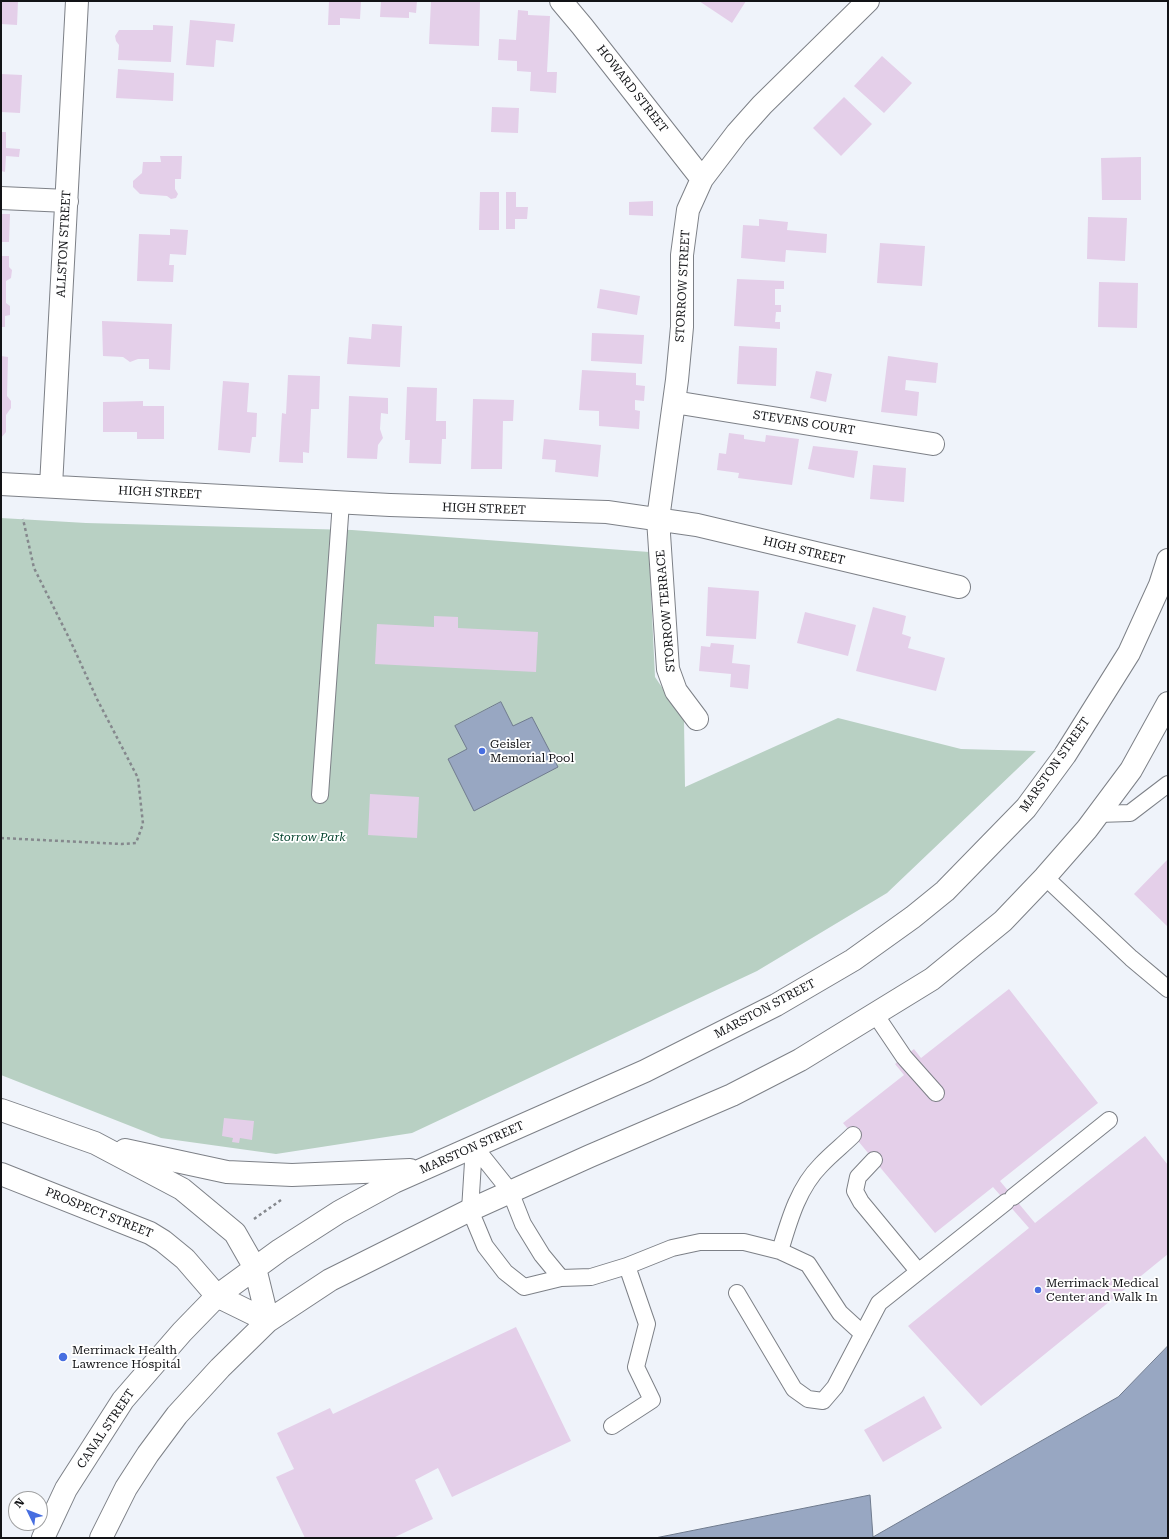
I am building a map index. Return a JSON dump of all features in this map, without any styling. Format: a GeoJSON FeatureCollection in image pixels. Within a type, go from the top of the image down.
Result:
{"type":"FeatureCollection","features":[{"type":"Feature","properties":{"kind":"main road","name":"ALLSTON STREET"},"geometry":{"type":"LineString","coordinates":[[51,486],[77,1]]}},
{"type":"Feature","properties":{"kind":"main road","name":"HOWARD STREET"},"geometry":{"type":"LineString","coordinates":[[561,1],[702,179]]}},
{"type":"Feature","properties":{"kind":"main road","name":"STORROW STREET"},"geometry":{"type":"LineString","coordinates":[[658,519],[674,402],[682,327],[682,256],[688,210],[702,179],[732,138],[762,105],[868,1]]}},
{"type":"Feature","properties":{"kind":"main road"},"geometry":{"type":"LineString","coordinates":[[1,198],[67,201]]}},
{"type":"Feature","properties":{"kind":"main road","name":"STEVENS COURT"},"geometry":{"type":"LineString","coordinates":[[674,402],[934,444]]}},
{"type":"Feature","properties":{"kind":"main road","name":"HIGH STREET"},"geometry":{"type":"LineString","coordinates":[[1,484],[451,508],[607,512],[697,525],[959,587]]}},
{"type":"Feature","properties":{"kind":"main road","name":"STORROW TERRACE"},"geometry":{"type":"LineString","coordinates":[[658,519],[668,669],[676,690],[697,719]]}},
{"type":"Feature","properties":{"kind":"main road","name":"MARSTON STREET"},"geometry":{"type":"LineString","coordinates":[[217,1296],[255,1268],[339,1212],[394,1182],[645,1072],[776,1005],[853,960],[913,917],[945,891],[1026,808],[1065,755],[1129,653],[1166,572]]}},
{"type":"Feature","properties":{"kind":"main road"},"geometry":{"type":"LineString","coordinates":[[101,1538],[111,1516],[148,1454],[178,1415],[220,1368],[268,1321],[330,1280],[470,1210],[510,1191],[732,1095],[800,1060],[932,979],[1003,921],[1045,877],[1098,814],[1131,770],[1168,703]]}},
{"type":"Feature","properties":{"kind":"main road"},"geometry":{"type":"LineString","coordinates":[[1,1110],[95,1143],[227,1172],[292,1175],[423,1169]]}},
{"type":"Feature","properties":{"kind":"main road"},"geometry":{"type":"LineString","coordinates":[[95,1143],[182,1189],[235,1233],[255,1268],[268,1321]]}},
{"type":"Feature","properties":{"kind":"main road","name":"PROSPECT STREET"},"geometry":{"type":"LineString","coordinates":[[1,1174],[150,1233],[163,1241],[185,1259],[217,1296],[268,1321]]}},
{"type":"Feature","properties":{"kind":"main road","name":"CANAL STREET"},"geometry":{"type":"LineString","coordinates":[[42,1538],[66,1489],[123,1400],[182,1332],[217,1296]]}},
{"type":"Feature","properties":{"kind":"lane"},"geometry":{"type":"LineString","coordinates":[[320,795],[342,502]]}},
{"type":"Feature","properties":{"kind":"lane"},"geometry":{"type":"LineString","coordinates":[[1098,814],[1130,813],[1168,784]]}},
{"type":"Feature","properties":{"kind":"lane"},"geometry":{"type":"LineString","coordinates":[[1045,877],[1131,958],[1168,989]]}},
{"type":"Feature","properties":{"kind":"lane"},"geometry":{"type":"LineString","coordinates":[[875,1014],[904,1057],[936,1093]]}},
{"type":"Feature","properties":{"kind":"lane"},"geometry":{"type":"LineString","coordinates":[[737,1293],[794,1389],[808,1399],[823,1401],[835,1387],[879,1303],[1109,1120]]}},
{"type":"Feature","properties":{"kind":"lane"},"geometry":{"type":"LineString","coordinates":[[780,1251],[790,1215],[807,1182],[821,1165],[854,1135]]}},
{"type":"Feature","properties":{"kind":"lane"},"geometry":{"type":"LineString","coordinates":[[474,1146],[510,1191],[523,1224],[542,1255],[561,1278]]}},
{"type":"Feature","properties":{"kind":"lane"},"geometry":{"type":"LineString","coordinates":[[474,1146],[470,1210],[485,1246],[505,1272],[524,1287],[561,1278],[591,1277],[627,1266],[672,1248],[700,1242],[744,1242],[780,1251],[808,1264],[840,1313],[863,1334]]}},
{"type":"Feature","properties":{"kind":"lane"},"geometry":{"type":"LineString","coordinates":[[874,1160],[858,1177],[855,1191],[861,1202],[918,1271]]}},
{"type":"Feature","properties":{"kind":"lane"},"geometry":{"type":"LineString","coordinates":[[612,1426],[652,1400],[636,1367],[647,1324],[627,1266]]}},
{"type":"Feature","properties":{"kind":"path"},"geometry":{"type":"LineString","coordinates":[[1,838],[122,844],[136,843],[143,824],[138,778],[97,699],[70,640],[34,568],[23,519]]}},
{"type":"Feature","properties":{"kind":"path"},"geometry":{"type":"LineString","coordinates":[[249,1223],[282,1200]]}},
{"type":"Feature","properties":{"kind":"green space","name":"Storrow Park"},"geometry":{"type":"Polygon","coordinates":[[[1,518],[86,523],[352,530],[649,552],[655,677],[684,720],[685,787],[838,718],[961,749],[1036,751],[887,893],[757,971],[412,1133],[276,1154],[161,1138],[1,1075],[1,518]]]}},
{"type":"Feature","properties":{"kind":"water"},"geometry":{"type":"Polygon","coordinates":[[[501,702],[513,726],[532,717],[558,767],[474,811],[448,759],[467,749],[455,726],[501,702]]]}},
{"type":"Feature","properties":{"kind":"water"},"geometry":{"type":"Polygon","coordinates":[[[1168,1346],[1168,1538],[655,1538],[870,1495],[873,1537],[1118,1397],[1168,1346]]]}},
{"type":"Feature","properties":{"kind":"building"},"geometry":{"type":"Polygon","coordinates":[[[1,1],[18,1],[17,25],[1,24],[1,1]]]}},
{"type":"Feature","properties":{"kind":"building"},"geometry":{"type":"Polygon","coordinates":[[[329,1],[361,1],[360,19],[340,18],[340,25],[328,25],[329,1]]]}},
{"type":"Feature","properties":{"kind":"building"},"geometry":{"type":"Polygon","coordinates":[[[381,1],[417,1],[416,13],[409,12],[409,18],[380,17],[381,1]]]}},
{"type":"Feature","properties":{"kind":"building"},"geometry":{"type":"Polygon","coordinates":[[[431,1],[480,1],[479,46],[429,44],[431,1]]]}},
{"type":"Feature","properties":{"kind":"building"},"geometry":{"type":"Polygon","coordinates":[[[699,1],[746,1],[732,23],[699,1]]]}},
{"type":"Feature","properties":{"kind":"building"},"geometry":{"type":"Polygon","coordinates":[[[518,10],[528,11],[528,15],[550,16],[547,72],[557,72],[556,93],[530,91],[531,72],[517,71],[517,61],[498,60],[499,39],[516,40],[518,10]]]}},
{"type":"Feature","properties":{"kind":"building"},"geometry":{"type":"Polygon","coordinates":[[[190,20],[235,24],[233,42],[216,40],[214,67],[186,65],[190,20]]]}},
{"type":"Feature","properties":{"kind":"building"},"geometry":{"type":"Polygon","coordinates":[[[153,25],[173,26],[171,62],[118,60],[119,45],[115,36],[119,30],[153,30],[153,25]]]}},
{"type":"Feature","properties":{"kind":"building"},"geometry":{"type":"Polygon","coordinates":[[[882,56],[912,83],[884,113],[854,86],[882,56]]]}},
{"type":"Feature","properties":{"kind":"building"},"geometry":{"type":"Polygon","coordinates":[[[118,69],[174,73],[173,101],[116,98],[118,69]]]}},
{"type":"Feature","properties":{"kind":"building"},"geometry":{"type":"Polygon","coordinates":[[[1,74],[22,75],[20,113],[1,112],[1,74]]]}},
{"type":"Feature","properties":{"kind":"building"},"geometry":{"type":"Polygon","coordinates":[[[844,97],[872,124],[841,156],[813,128],[844,97]]]}},
{"type":"Feature","properties":{"kind":"building"},"geometry":{"type":"Polygon","coordinates":[[[492,107],[519,108],[518,133],[491,132],[492,107]]]}},
{"type":"Feature","properties":{"kind":"building"},"geometry":{"type":"Polygon","coordinates":[[[1,132],[6,132],[6,148],[20,149],[19,157],[6,156],[5,172],[1,171],[1,132]]]}},
{"type":"Feature","properties":{"kind":"building"},"geometry":{"type":"Polygon","coordinates":[[[160,156],[182,156],[181,179],[175,179],[175,189],[178,194],[176,198],[171,199],[167,196],[140,194],[133,187],[133,181],[142,173],[143,162],[161,162],[160,156]]]}},
{"type":"Feature","properties":{"kind":"building"},"geometry":{"type":"Polygon","coordinates":[[[1141,157],[1141,200],[1102,200],[1101,158],[1141,157]]]}},
{"type":"Feature","properties":{"kind":"building"},"geometry":{"type":"Polygon","coordinates":[[[480,192],[499,192],[499,230],[479,230],[480,192]]]}},
{"type":"Feature","properties":{"kind":"building"},"geometry":{"type":"Polygon","coordinates":[[[506,192],[516,192],[516,207],[528,207],[527,219],[515,219],[515,229],[506,229],[506,192]]]}},
{"type":"Feature","properties":{"kind":"building"},"geometry":{"type":"Polygon","coordinates":[[[653,201],[653,216],[629,215],[629,202],[653,201]]]}},
{"type":"Feature","properties":{"kind":"building"},"geometry":{"type":"Polygon","coordinates":[[[1,214],[10,214],[9,242],[1,242],[1,214]]]}},
{"type":"Feature","properties":{"kind":"building"},"geometry":{"type":"Polygon","coordinates":[[[1088,217],[1127,218],[1125,261],[1087,259],[1088,217]]]}},
{"type":"Feature","properties":{"kind":"building"},"geometry":{"type":"Polygon","coordinates":[[[759,219],[788,222],[787,230],[827,234],[826,253],[786,250],[785,262],[741,258],[743,225],[759,226],[759,219]]]}},
{"type":"Feature","properties":{"kind":"building"},"geometry":{"type":"Polygon","coordinates":[[[170,229],[188,230],[186,255],[170,254],[169,265],[174,265],[173,282],[137,281],[139,234],[170,235],[170,229]]]}},
{"type":"Feature","properties":{"kind":"building"},"geometry":{"type":"Polygon","coordinates":[[[880,243],[925,246],[922,286],[877,283],[880,243]]]}},
{"type":"Feature","properties":{"kind":"building"},"geometry":{"type":"Polygon","coordinates":[[[1,256],[9,256],[9,267],[12,270],[11,278],[6,281],[6,303],[10,306],[10,315],[5,316],[5,327],[1,327],[1,256]]]}},
{"type":"Feature","properties":{"kind":"building"},"geometry":{"type":"Polygon","coordinates":[[[737,279],[784,281],[784,289],[775,289],[775,305],[781,305],[781,312],[776,312],[775,322],[780,322],[780,329],[734,326],[737,279]]]}},
{"type":"Feature","properties":{"kind":"building"},"geometry":{"type":"Polygon","coordinates":[[[1099,282],[1138,283],[1137,328],[1098,327],[1099,282]]]}},
{"type":"Feature","properties":{"kind":"building"},"geometry":{"type":"Polygon","coordinates":[[[600,289],[640,296],[637,315],[597,308],[600,289]]]}},
{"type":"Feature","properties":{"kind":"building"},"geometry":{"type":"Polygon","coordinates":[[[102,321],[172,324],[170,370],[149,369],[149,359],[138,359],[130,362],[123,357],[103,356],[102,321]]]}},
{"type":"Feature","properties":{"kind":"building"},"geometry":{"type":"Polygon","coordinates":[[[372,324],[402,326],[400,367],[347,364],[349,337],[371,339],[372,324]]]}},
{"type":"Feature","properties":{"kind":"building"},"geometry":{"type":"Polygon","coordinates":[[[592,333],[644,335],[642,364],[591,361],[592,333]]]}},
{"type":"Feature","properties":{"kind":"building"},"geometry":{"type":"Polygon","coordinates":[[[739,346],[777,348],[776,386],[737,384],[739,346]]]}},
{"type":"Feature","properties":{"kind":"building"},"geometry":{"type":"Polygon","coordinates":[[[1,356],[8,357],[7,396],[11,401],[11,408],[6,415],[6,432],[1,438],[1,356]]]}},
{"type":"Feature","properties":{"kind":"building"},"geometry":{"type":"Polygon","coordinates":[[[888,356],[938,363],[936,383],[906,380],[905,390],[919,392],[917,416],[881,412],[888,356]]]}},
{"type":"Feature","properties":{"kind":"building"},"geometry":{"type":"Polygon","coordinates":[[[582,370],[636,373],[636,385],[645,386],[644,401],[635,400],[635,410],[640,411],[639,429],[599,426],[599,411],[579,410],[582,370]]]}},
{"type":"Feature","properties":{"kind":"building"},"geometry":{"type":"Polygon","coordinates":[[[816,371],[832,374],[826,402],[810,398],[816,371]]]}},
{"type":"Feature","properties":{"kind":"building"},"geometry":{"type":"Polygon","coordinates":[[[288,375],[320,376],[319,409],[311,409],[309,453],[303,452],[303,463],[279,462],[282,413],[286,414],[288,375]]]}},
{"type":"Feature","properties":{"kind":"building"},"geometry":{"type":"Polygon","coordinates":[[[223,381],[249,383],[247,412],[257,413],[256,437],[252,437],[250,453],[218,450],[223,381]]]}},
{"type":"Feature","properties":{"kind":"building"},"geometry":{"type":"Polygon","coordinates":[[[407,387],[437,388],[436,421],[446,421],[446,439],[442,439],[441,464],[409,463],[410,440],[405,440],[407,387]]]}},
{"type":"Feature","properties":{"kind":"building"},"geometry":{"type":"Polygon","coordinates":[[[349,396],[388,398],[388,414],[381,413],[380,429],[383,438],[378,445],[377,459],[347,458],[349,396]]]}},
{"type":"Feature","properties":{"kind":"building"},"geometry":{"type":"Polygon","coordinates":[[[473,399],[514,400],[513,421],[503,421],[502,469],[471,469],[473,399]]]}},
{"type":"Feature","properties":{"kind":"building"},"geometry":{"type":"Polygon","coordinates":[[[143,401],[143,406],[164,406],[164,439],[137,439],[137,432],[103,432],[103,402],[143,401]]]}},
{"type":"Feature","properties":{"kind":"building"},"geometry":{"type":"Polygon","coordinates":[[[729,433],[744,435],[744,439],[765,442],[766,435],[799,439],[792,485],[738,478],[739,473],[717,470],[719,453],[726,454],[729,433]]]}},
{"type":"Feature","properties":{"kind":"building"},"geometry":{"type":"Polygon","coordinates":[[[544,439],[601,445],[598,477],[555,472],[556,460],[542,459],[544,439]]]}},
{"type":"Feature","properties":{"kind":"building"},"geometry":{"type":"Polygon","coordinates":[[[813,446],[858,451],[854,478],[808,469],[813,446]]]}},
{"type":"Feature","properties":{"kind":"building"},"geometry":{"type":"Polygon","coordinates":[[[873,465],[906,468],[904,502],[870,499],[873,465]]]}},
{"type":"Feature","properties":{"kind":"building"},"geometry":{"type":"Polygon","coordinates":[[[708,587],[759,591],[756,639],[706,636],[708,587]]]}},
{"type":"Feature","properties":{"kind":"building"},"geometry":{"type":"Polygon","coordinates":[[[873,607],[906,616],[902,634],[911,637],[908,648],[945,658],[936,691],[856,671],[873,607]]]}},
{"type":"Feature","properties":{"kind":"building"},"geometry":{"type":"Polygon","coordinates":[[[805,612],[856,625],[848,656],[797,643],[805,612]]]}},
{"type":"Feature","properties":{"kind":"building"},"geometry":{"type":"Polygon","coordinates":[[[434,616],[458,617],[458,628],[538,632],[536,672],[375,664],[377,624],[434,627],[434,616]]]}},
{"type":"Feature","properties":{"kind":"building"},"geometry":{"type":"Polygon","coordinates":[[[711,643],[734,645],[732,663],[750,665],[748,689],[730,687],[731,674],[699,671],[701,646],[710,647],[711,643]]]}},
{"type":"Feature","properties":{"kind":"building"},"geometry":{"type":"Polygon","coordinates":[[[370,794],[419,797],[417,838],[368,835],[370,794]]]}},
{"type":"Feature","properties":{"kind":"building"},"geometry":{"type":"Polygon","coordinates":[[[1168,859],[1168,927],[1134,894],[1168,859]]]}},
{"type":"Feature","properties":{"kind":"building"},"geometry":{"type":"Polygon","coordinates":[[[1009,989],[1098,1103],[1000,1181],[1035,1223],[1145,1136],[1168,1165],[1168,1254],[981,1406],[908,1326],[1029,1228],[993,1187],[935,1233],[843,1123],[904,1075],[895,1064],[914,1049],[921,1058],[1009,989]]]}},
{"type":"Feature","properties":{"kind":"building"},"geometry":{"type":"Polygon","coordinates":[[[224,1118],[254,1121],[252,1140],[240,1138],[239,1143],[232,1142],[233,1138],[222,1136],[224,1118]]]}},
{"type":"Feature","properties":{"kind":"building"},"geometry":{"type":"Polygon","coordinates":[[[516,1327],[571,1441],[452,1497],[438,1468],[415,1480],[433,1519],[393,1538],[305,1538],[276,1477],[294,1469],[277,1433],[330,1408],[333,1414],[516,1327]]]}},
{"type":"Feature","properties":{"kind":"building"},"geometry":{"type":"Polygon","coordinates":[[[924,1396],[942,1428],[883,1462],[864,1430],[924,1396]]]}},
{"type":"Feature","properties":{"kind":"place","name":"Geisler Memorial Pool"},"geometry":{"type":"Point","coordinates":[482,751]}},
{"type":"Feature","properties":{"kind":"place","name":"Merrimack Medical Center and Walk In"},"geometry":{"type":"Point","coordinates":[1038,1290]}},
{"type":"Feature","properties":{"kind":"place","name":"Merrimack Health Lawrence Hospital"},"geometry":{"type":"Point","coordinates":[63,1357]}}]}
